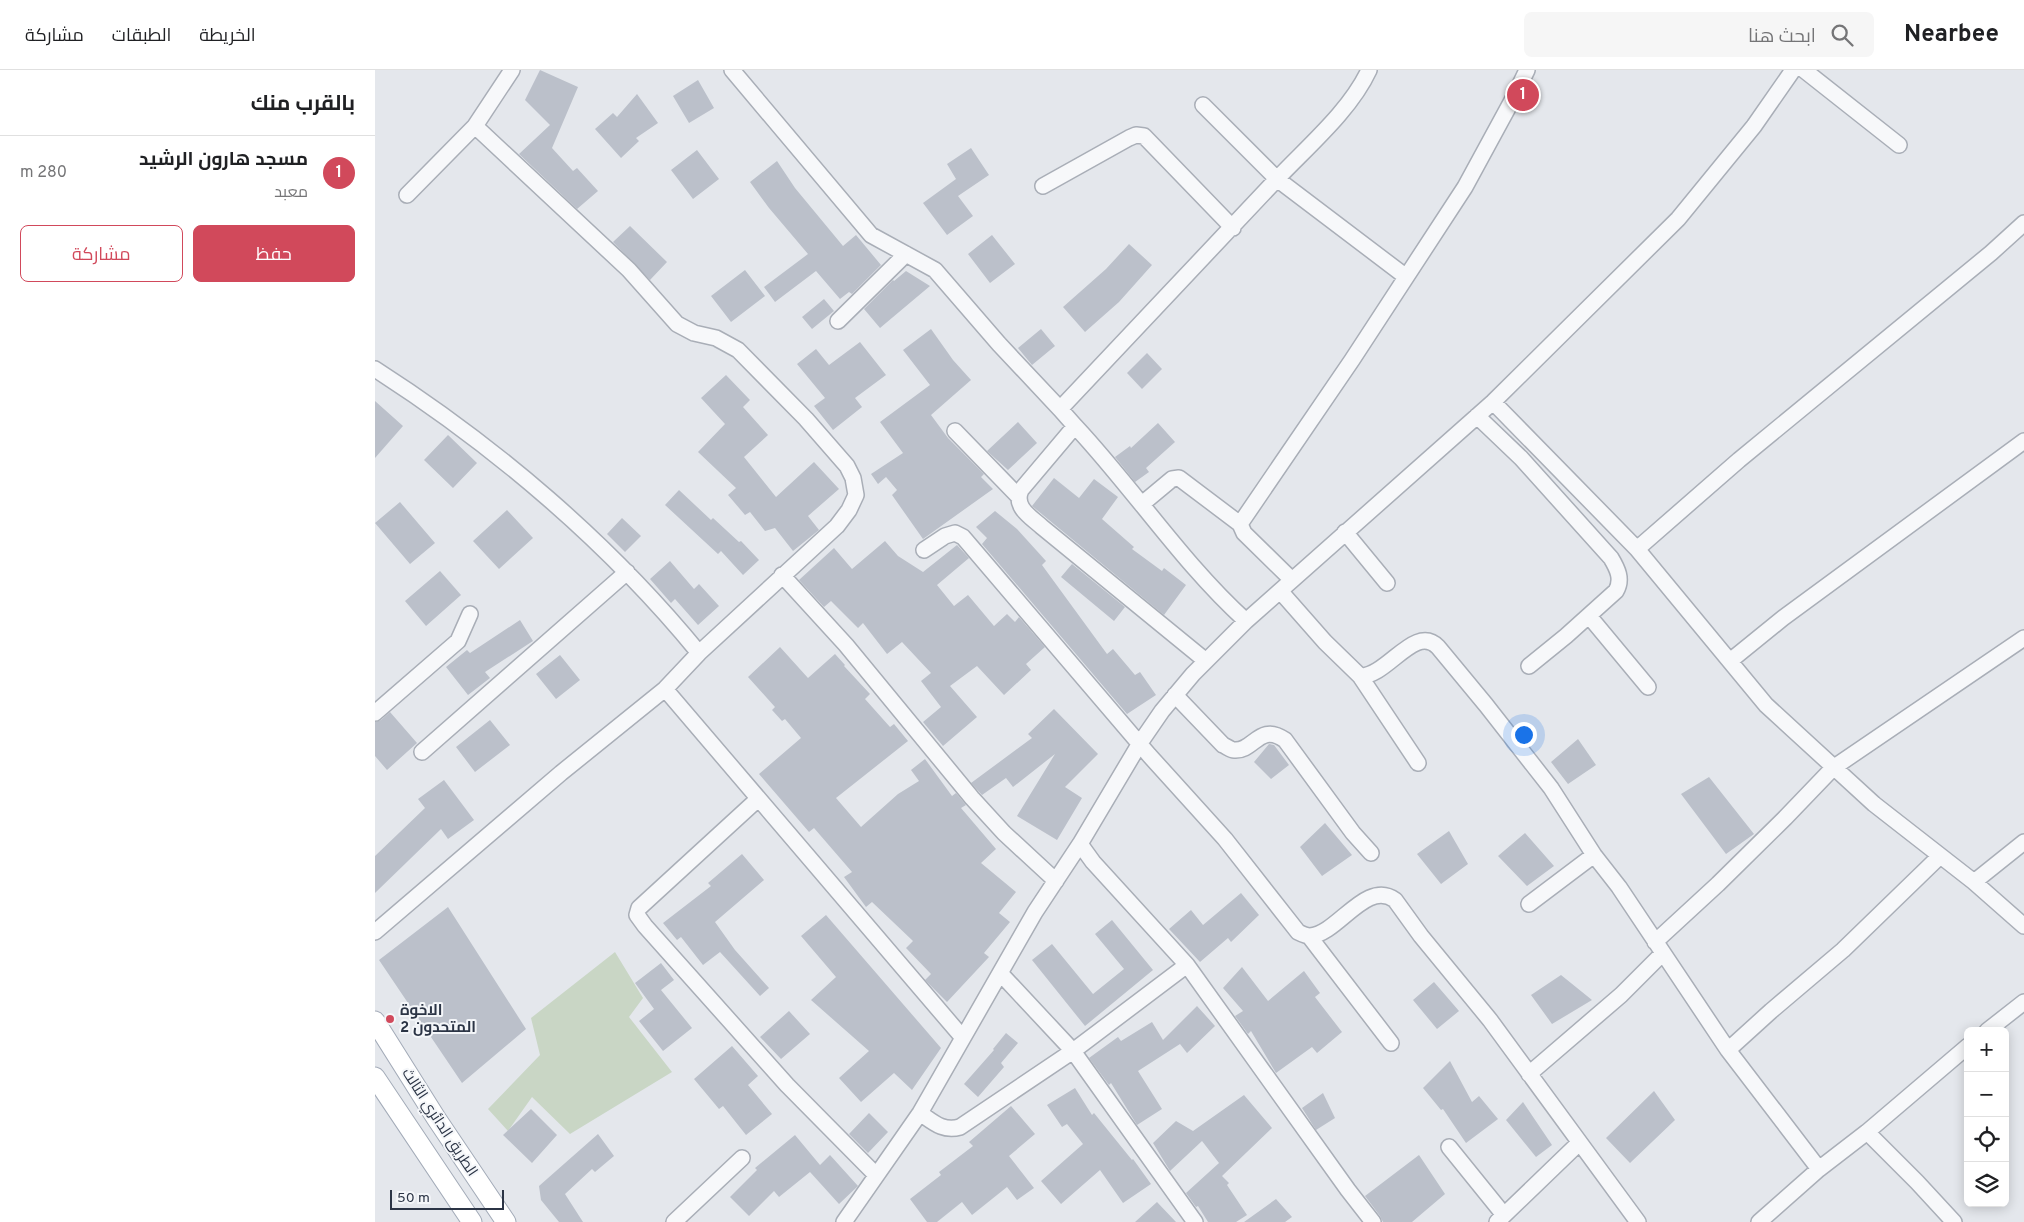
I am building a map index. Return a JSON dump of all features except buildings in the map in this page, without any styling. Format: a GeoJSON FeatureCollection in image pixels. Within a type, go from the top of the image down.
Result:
{"type":"FeatureCollection","features":[{"type":"Feature","properties":{"kind":"main road","name":"الطريق الدائري الثالث"},"geometry":{"type":"LineString","coordinates":[[375,1021],[436,1118],[506,1222]]}},
{"type":"Feature","properties":{"kind":"main road","name":"الطريق الدائري الثالث"},"geometry":{"type":"LineString","coordinates":[[375,1078],[471,1222]]}},
{"type":"Feature","properties":{"kind":"street"},"geometry":{"type":"LineString","coordinates":[[407,195],[475,126],[512,70]]}},
{"type":"Feature","properties":{"kind":"street"},"geometry":{"type":"LineString","coordinates":[[733,70],[871,234],[935,270],[999,344],[1105,458],[1179,550],[1228,605],[1246,621]]}},
{"type":"Feature","properties":{"kind":"street"},"geometry":{"type":"LineString","coordinates":[[1060,409],[1233,228],[1277,179],[1315,142],[1362,85],[1369,70]]}},
{"type":"Feature","properties":{"kind":"street"},"geometry":{"type":"LineString","coordinates":[[1240,524],[1347,367],[1465,187],[1527,70]]}},
{"type":"Feature","properties":{"kind":"street"},"geometry":{"type":"LineString","coordinates":[[853,1218],[875,1174],[920,1113],[1035,912],[1080,844],[1140,743],[1175,695],[1246,621],[1281,592],[1345,532],[1493,402],[1678,219],[1754,126],[1793,70]]}},
{"type":"Feature","properties":{"kind":"street"},"geometry":{"type":"LineString","coordinates":[[1804,70],[1899,145]]}},
{"type":"Feature","properties":{"kind":"street"},"geometry":{"type":"LineString","coordinates":[[1203,104],[1277,179],[1405,276]]}},
{"type":"Feature","properties":{"kind":"street"},"geometry":{"type":"LineString","coordinates":[[375,932],[561,773],[665,689],[699,653],[837,526],[849,510],[856,495],[853,478],[847,466],[806,419],[738,350],[716,338],[694,333],[677,324],[629,270],[475,126]]}},
{"type":"Feature","properties":{"kind":"street"},"geometry":{"type":"LineString","coordinates":[[1043,186],[1129,138],[1136,135],[1144,136],[1233,228]]}},
{"type":"Feature","properties":{"kind":"street"},"geometry":{"type":"LineString","coordinates":[[1637,549],[1739,460],[1977,265],[2024,223]]}},
{"type":"Feature","properties":{"kind":"street"},"geometry":{"type":"LineString","coordinates":[[839,321],[906,254]]}},
{"type":"Feature","properties":{"kind":"street"},"geometry":{"type":"LineString","coordinates":[[375,369],[410,392],[510,465],[627,572],[670,618],[699,653]]}},
{"type":"Feature","properties":{"kind":"street"},"geometry":{"type":"LineString","coordinates":[[1493,402],[1637,549],[1766,706],[1874,804],[1974,882],[2024,926]]}},
{"type":"Feature","properties":{"kind":"street"},"geometry":{"type":"LineString","coordinates":[[1477,416],[1521,458],[1614,563],[1619,577],[1619,587],[1589,616],[1529,666]]}},
{"type":"Feature","properties":{"kind":"street"},"geometry":{"type":"LineString","coordinates":[[1018,496],[1075,426]]}},
{"type":"Feature","properties":{"kind":"street"},"geometry":{"type":"LineString","coordinates":[[955,431],[1018,496],[1019,504],[1029,516],[1206,661]]}},
{"type":"Feature","properties":{"kind":"street"},"geometry":{"type":"LineString","coordinates":[[1730,661],[1783,618],[2024,441]]}},
{"type":"Feature","properties":{"kind":"street"},"geometry":{"type":"LineString","coordinates":[[1142,504],[1172,479],[1179,478],[1240,524],[1244,533],[1292,580]]}},
{"type":"Feature","properties":{"kind":"street"},"geometry":{"type":"LineString","coordinates":[[1345,532],[1387,582]]}},
{"type":"Feature","properties":{"kind":"street"},"geometry":{"type":"LineString","coordinates":[[924,550],[945,536],[955,533],[963,536],[1140,743],[1225,839],[1299,932],[1309,936],[1391,1043]]}},
{"type":"Feature","properties":{"kind":"street"},"geometry":{"type":"LineString","coordinates":[[422,752],[627,572]]}},
{"type":"Feature","properties":{"kind":"street"},"geometry":{"type":"LineString","coordinates":[[782,575],[846,644],[972,798],[1004,833],[1056,881]]}},
{"type":"Feature","properties":{"kind":"street"},"geometry":{"type":"LineString","coordinates":[[1281,592],[1325,642],[1359,676],[1419,763]]}},
{"type":"Feature","properties":{"kind":"street"},"geometry":{"type":"LineString","coordinates":[[375,713],[459,641],[470,614]]}},
{"type":"Feature","properties":{"kind":"street"},"geometry":{"type":"LineString","coordinates":[[1589,616],[1648,687]]}},
{"type":"Feature","properties":{"kind":"street"},"geometry":{"type":"LineString","coordinates":[[1529,1074],[1621,995],[1658,948],[1833,768],[2024,638]]}},
{"type":"Feature","properties":{"kind":"street"},"geometry":{"type":"LineString","coordinates":[[1359,676],[1371,675],[1419,641],[1424,639],[1435,644],[1551,788],[1728,1050],[1819,1169]]}},
{"type":"Feature","properties":{"kind":"street"},"geometry":{"type":"LineString","coordinates":[[665,689],[963,1038]]}},
{"type":"Feature","properties":{"kind":"street"},"geometry":{"type":"LineString","coordinates":[[1175,695],[1223,745],[1233,750],[1241,748],[1264,735],[1274,734],[1285,740],[1353,833],[1371,853]]}},
{"type":"Feature","properties":{"kind":"street"},"geometry":{"type":"LineString","coordinates":[[758,799],[639,908],[637,915],[787,1086],[875,1174]]}},
{"type":"Feature","properties":{"kind":"street"},"geometry":{"type":"LineString","coordinates":[[1974,882],[2024,842]]}},
{"type":"Feature","properties":{"kind":"street"},"geometry":{"type":"LineString","coordinates":[[1080,844],[1093,862],[1187,965],[1373,1222]]}},
{"type":"Feature","properties":{"kind":"street"},"geometry":{"type":"LineString","coordinates":[[1529,904],[1594,854]]}},
{"type":"Feature","properties":{"kind":"street"},"geometry":{"type":"LineString","coordinates":[[1728,1050],[1843,950],[1940,856]]}},
{"type":"Feature","properties":{"kind":"street"},"geometry":{"type":"LineString","coordinates":[[1309,936],[1328,928],[1364,900],[1374,896],[1389,896],[1395,900],[1421,936],[1489,1020],[1638,1222]]}},
{"type":"Feature","properties":{"kind":"street"},"geometry":{"type":"LineString","coordinates":[[920,1113],[941,1128],[951,1130],[960,1127],[1073,1051],[1187,965]]}},
{"type":"Feature","properties":{"kind":"street"},"geometry":{"type":"LineString","coordinates":[[1001,974],[1073,1051],[1195,1222]]}},
{"type":"Feature","properties":{"kind":"street"},"geometry":{"type":"LineString","coordinates":[[1992,1027],[2024,1002]]}},
{"type":"Feature","properties":{"kind":"street"},"geometry":{"type":"LineString","coordinates":[[1759,1222],[1819,1169],[1867,1132],[1964,1049]]}},
{"type":"Feature","properties":{"kind":"street"},"geometry":{"type":"LineString","coordinates":[[1867,1132],[1954,1222]]}},
{"type":"Feature","properties":{"kind":"street"},"geometry":{"type":"LineString","coordinates":[[1449,1147],[1500,1219],[1579,1143]]}},
{"type":"Feature","properties":{"kind":"street"},"geometry":{"type":"LineString","coordinates":[[674,1222],[742,1158]]}},
{"type":"Feature","properties":{"kind":"green space"},"geometry":{"type":"Polygon","coordinates":[[[615,952],[643,998],[629,1017],[672,1072],[570,1134],[532,1097],[508,1131],[488,1109],[540,1055],[531,1018],[615,952]]]}},
{"type":"Feature","properties":{"kind":"place","name":"مسجد هارون الرشيد"},"geometry":{"type":"Point","coordinates":[1523,95]}},
{"type":"Feature","properties":{"kind":"place","name":"الاخوة المتحدون 2"},"geometry":{"type":"Point","coordinates":[390,1019]}}]}
